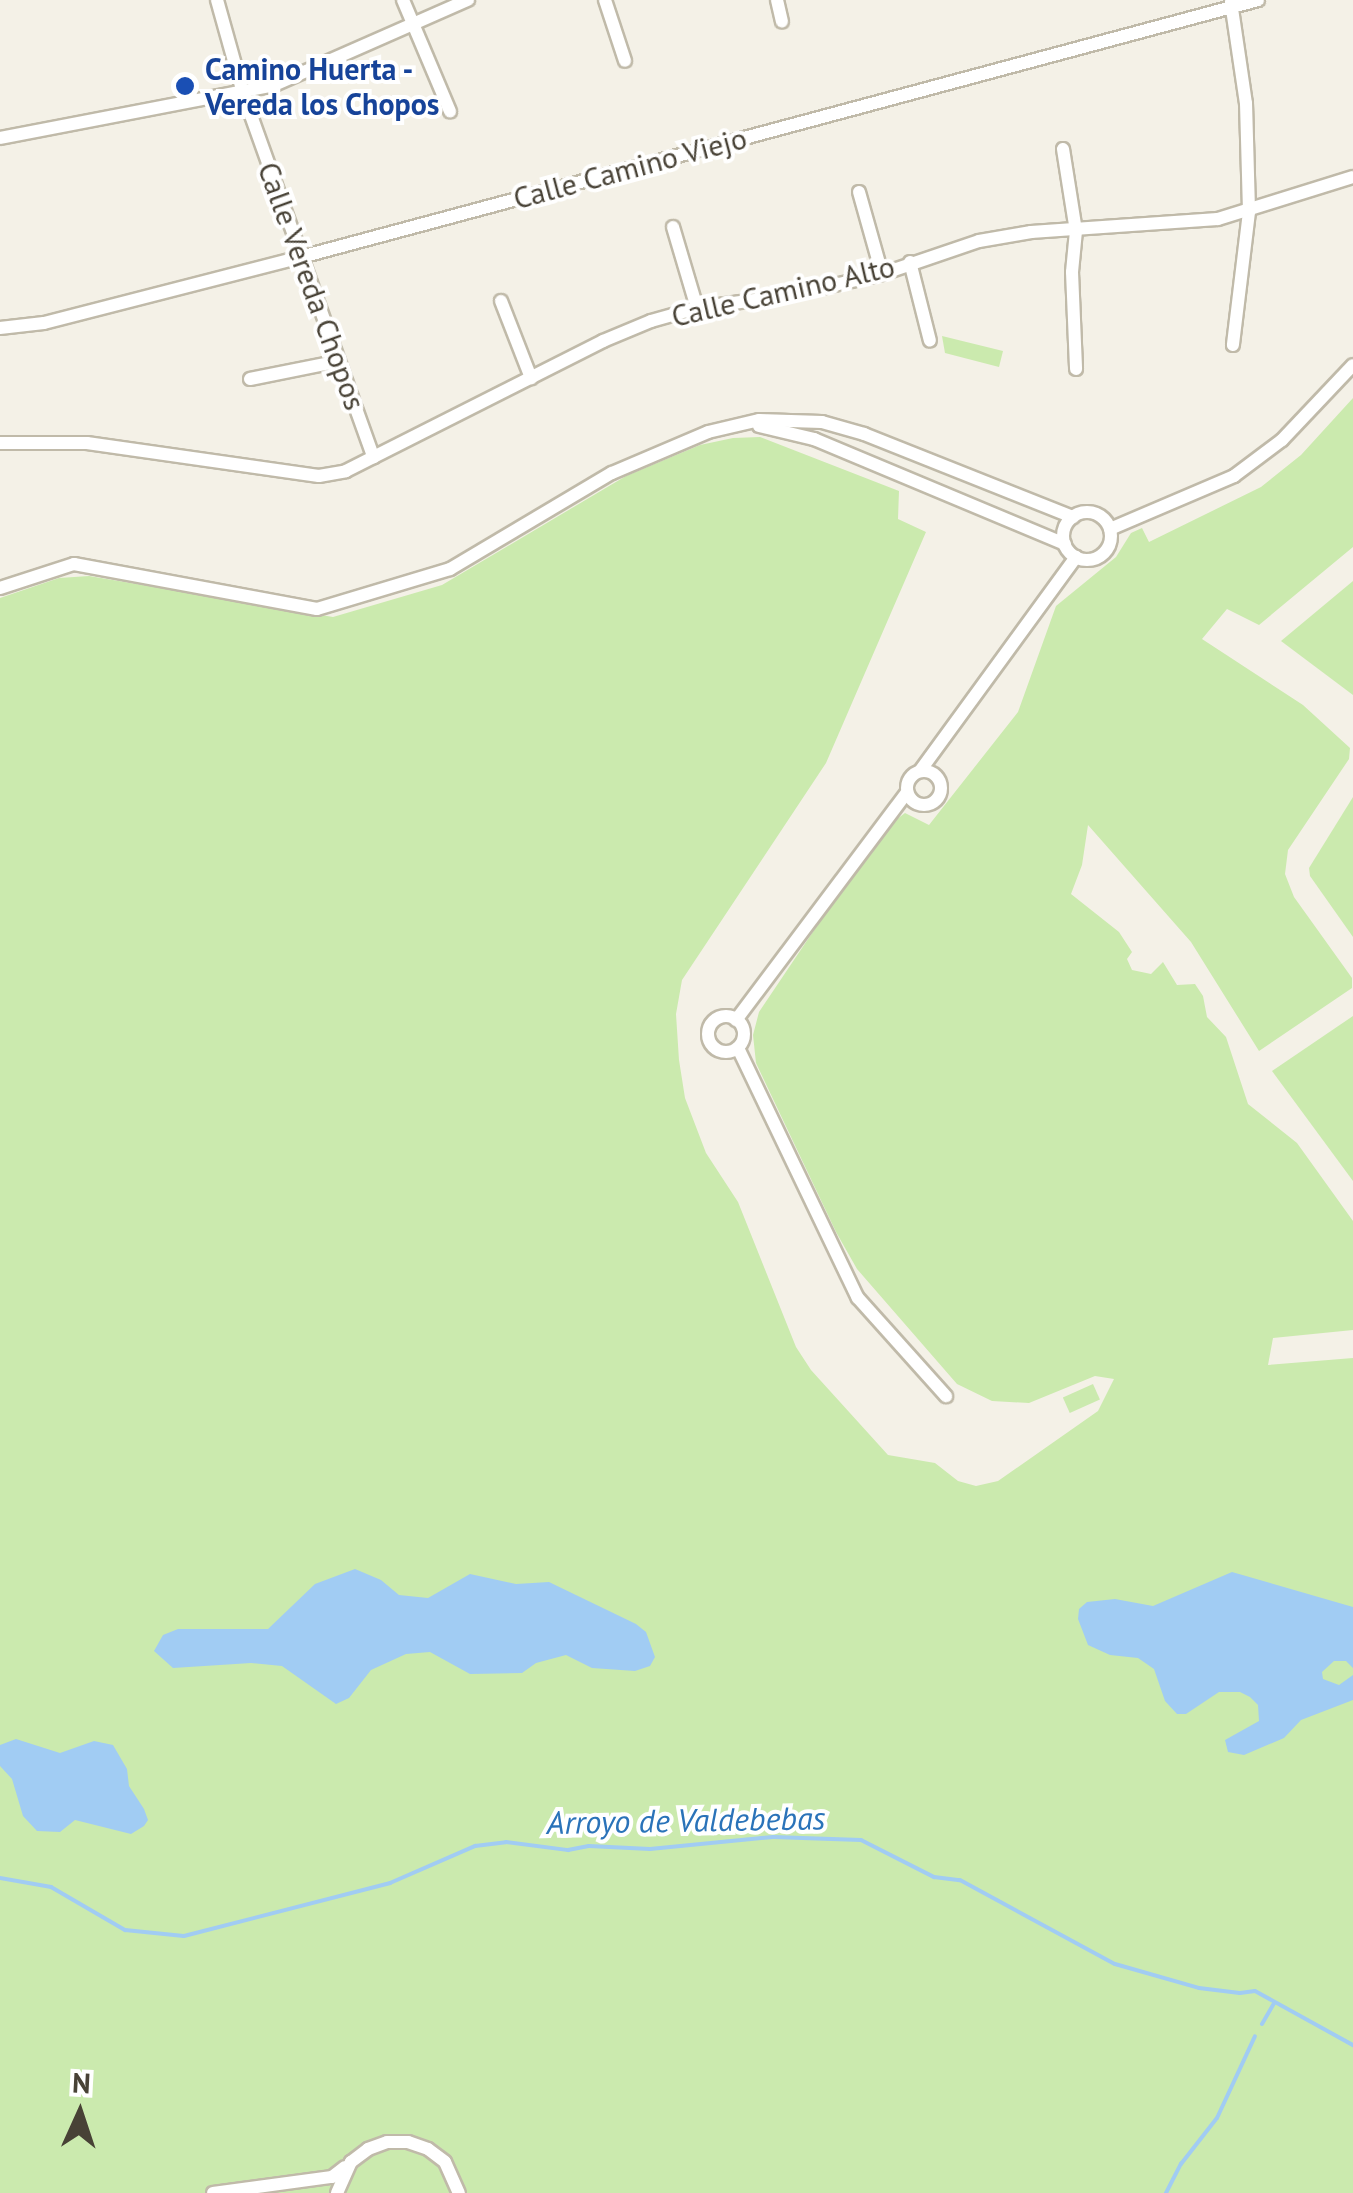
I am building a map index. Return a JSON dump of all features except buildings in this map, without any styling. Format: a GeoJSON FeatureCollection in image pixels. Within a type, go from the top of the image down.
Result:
{"type":"FeatureCollection","features":[{"type":"Feature","properties":{"kind":"street","name":"Calle Vereda Chopos"},"geometry":{"type":"LineString","coordinates":[[217,0],[243,94],[373,457]]}},
{"type":"Feature","properties":{"kind":"street"},"geometry":{"type":"LineString","coordinates":[[404,0],[450,112]]}},
{"type":"Feature","properties":{"kind":"street"},"geometry":{"type":"LineString","coordinates":[[0,138],[243,94],[302,76],[412,22],[468,0]]}},
{"type":"Feature","properties":{"kind":"street"},"geometry":{"type":"LineString","coordinates":[[605,0],[625,61]]}},
{"type":"Feature","properties":{"kind":"street"},"geometry":{"type":"LineString","coordinates":[[777,0],[782,21]]}},
{"type":"Feature","properties":{"kind":"street","name":"Calle Camino Viejo"},"geometry":{"type":"LineString","coordinates":[[0,328],[44,323],[301,258],[1258,0]]}},
{"type":"Feature","properties":{"kind":"street"},"geometry":{"type":"LineString","coordinates":[[1232,4],[1246,103],[1249,212],[1233,345]]}},
{"type":"Feature","properties":{"kind":"street"},"geometry":{"type":"LineString","coordinates":[[1062,150],[1076,231],[1076,368]]}},
{"type":"Feature","properties":{"kind":"street","name":"Calle Camino Alto"},"geometry":{"type":"LineString","coordinates":[[0,443],[87,443],[319,476],[346,471],[603,341],[696,308],[791,295],[882,274],[979,241],[1031,232],[1218,219],[1353,176]]}},
{"type":"Feature","properties":{"kind":"street"},"geometry":{"type":"LineString","coordinates":[[859,192],[882,274]]}},
{"type":"Feature","properties":{"kind":"street"},"geometry":{"type":"LineString","coordinates":[[673,226],[696,308]]}},
{"type":"Feature","properties":{"kind":"street"},"geometry":{"type":"LineString","coordinates":[[910,262],[930,341]]}},
{"type":"Feature","properties":{"kind":"street"},"geometry":{"type":"LineString","coordinates":[[500,301],[531,378]]}},
{"type":"Feature","properties":{"kind":"street"},"geometry":{"type":"LineString","coordinates":[[250,379],[339,361]]}},
{"type":"Feature","properties":{"kind":"street"},"geometry":{"type":"LineString","coordinates":[[1110,529],[1234,476],[1282,440],[1353,365]]}},
{"type":"Feature","properties":{"kind":"street"},"geometry":{"type":"LineString","coordinates":[[0,588],[74,564],[317,609],[450,569],[612,474],[674,444],[759,420],[822,422],[864,434],[1073,517]]}},
{"type":"Feature","properties":{"kind":"street"},"geometry":{"type":"LineString","coordinates":[[732,426],[789,430],[814,439],[1064,544],[1076,557],[1094,559],[1102,554],[1111,538],[1110,529],[1106,521],[1090,512],[1073,517],[1066,524],[1064,544]]}},
{"type":"Feature","properties":{"kind":"street"},"geometry":{"type":"LineString","coordinates":[[736,1020],[889,816],[910,798],[910,778],[920,771],[1076,557]]}},
{"type":"Feature","properties":{"kind":"street"},"geometry":{"type":"LineString","coordinates":[[910,798],[924,806],[936,802],[942,792],[937,761],[941,742]]}},
{"type":"Feature","properties":{"kind":"street"},"geometry":{"type":"LineString","coordinates":[[920,771],[931,772],[940,781]]}},
{"type":"Feature","properties":{"kind":"street"},"geometry":{"type":"LineString","coordinates":[[736,1020],[718,1018],[708,1032],[715,1049],[727,1052],[738,1048]]}},
{"type":"Feature","properties":{"kind":"street"},"geometry":{"type":"LineString","coordinates":[[736,1020],[744,1033],[738,1048],[858,1298],[946,1396]]}},
{"type":"Feature","properties":{"kind":"street"},"geometry":{"type":"LineString","coordinates":[[213,2193],[332,2177],[378,2146],[408,2142],[428,2149],[445,2162],[460,2193]]}},
{"type":"Feature","properties":{"kind":"street"},"geometry":{"type":"LineString","coordinates":[[337,2193],[351,2162]]}},
{"type":"Feature","properties":{"kind":"green space"},"geometry":{"type":"Polygon","coordinates":[[[942,336],[1003,351],[999,367],[945,353],[942,336]]]}},
{"type":"Feature","properties":{"kind":"green space"},"geometry":{"type":"Polygon","coordinates":[[[1353,398],[1353,547],[1259,625],[1227,609],[1202,639],[1303,705],[1350,748],[1349,759],[1288,850],[1285,874],[1294,897],[1352,978],[1352,988],[1259,1051],[1191,942],[1088,825],[1082,865],[1071,894],[1119,932],[1132,952],[1127,959],[1132,970],[1151,974],[1163,962],[1177,985],[1195,984],[1203,996],[1207,1017],[1226,1037],[1248,1104],[1297,1143],[1353,1221],[1353,1330],[1273,1338],[1268,1365],[1353,1358],[1353,2193],[0,2193],[0,598],[59,578],[89,576],[333,617],[442,585],[626,476],[700,445],[733,438],[760,437],[899,491],[898,519],[926,532],[826,763],[682,980],[676,1014],[679,1060],[685,1098],[706,1153],[738,1202],[796,1347],[811,1370],[888,1455],[935,1463],[958,1481],[976,1486],[998,1481],[1098,1411],[1114,1379],[1095,1376],[1029,1403],[992,1401],[957,1384],[857,1269],[836,1232],[756,1063],[753,1035],[759,1012],[841,890],[897,819],[905,813],[929,825],[1018,712],[1056,606],[1116,557],[1131,533],[1142,528],[1149,542],[1261,487],[1301,455],[1353,398]]]}},
{"type":"Feature","properties":{"kind":"green space"},"geometry":{"type":"Polygon","coordinates":[[[1353,581],[1353,695],[1281,641],[1353,581]]]}},
{"type":"Feature","properties":{"kind":"green space"},"geometry":{"type":"Polygon","coordinates":[[[1353,797],[1353,937],[1310,876],[1309,868],[1353,797]]]}},
{"type":"Feature","properties":{"kind":"green space"},"geometry":{"type":"Polygon","coordinates":[[[1353,1016],[1353,1181],[1272,1071],[1353,1016]]]}},
{"type":"Feature","properties":{"kind":"green space"},"geometry":{"type":"Polygon","coordinates":[[[1093,1384],[1100,1400],[1070,1413],[1063,1397],[1093,1384]]]}},
{"type":"Feature","properties":{"kind":"water"},"geometry":{"type":"Polygon","coordinates":[[[355,1569],[381,1580],[399,1595],[428,1598],[470,1574],[516,1584],[549,1582],[636,1624],[646,1632],[655,1657],[650,1666],[635,1671],[592,1668],[566,1655],[536,1663],[522,1673],[470,1674],[430,1652],[406,1654],[371,1670],[349,1698],[336,1704],[282,1666],[251,1663],[173,1668],[154,1651],[163,1635],[178,1629],[268,1629],[315,1584],[355,1569]]]}},
{"type":"Feature","properties":{"kind":"water"},"geometry":{"type":"Polygon","coordinates":[[[1232,1572],[1353,1607],[1353,1668],[1346,1661],[1334,1661],[1322,1672],[1323,1679],[1339,1685],[1353,1675],[1353,1700],[1301,1720],[1284,1738],[1244,1755],[1228,1752],[1225,1740],[1259,1721],[1258,1705],[1250,1697],[1240,1692],[1219,1692],[1186,1714],[1177,1714],[1165,1701],[1154,1669],[1138,1658],[1110,1655],[1088,1645],[1078,1619],[1079,1609],[1087,1602],[1115,1599],[1153,1606],[1232,1572]]]}},
{"type":"Feature","properties":{"kind":"water"},"geometry":{"type":"Polygon","coordinates":[[[16,1739],[60,1753],[94,1741],[113,1745],[148,1820],[131,1834],[75,1820],[60,1832],[37,1831],[23,1816],[12,1779],[0,1766],[0,1745],[16,1739]]]}},
{"type":"Feature","properties":{"kind":"waterway","name":"Arroyo de Valdebebas"},"geometry":{"type":"LineString","coordinates":[[0,1878],[51,1887],[125,1930],[184,1936],[390,1883],[475,1846],[506,1842],[568,1850],[589,1846],[650,1849],[773,1837],[861,1840],[934,1877],[960,1880],[1115,1964],[1199,1988],[1255,1991],[1353,2045]]}},
{"type":"Feature","properties":{"kind":"waterway"},"geometry":{"type":"LineString","coordinates":[[1262,2024],[1274,2003]]}},
{"type":"Feature","properties":{"kind":"waterway"},"geometry":{"type":"LineString","coordinates":[[1166,2193],[1181,2164],[1217,2118],[1255,2036]]}},
{"type":"Feature","properties":{"kind":"place","name":"Camino Huerta - Vereda los Chopos"},"geometry":{"type":"Point","coordinates":[185,86]}}]}
